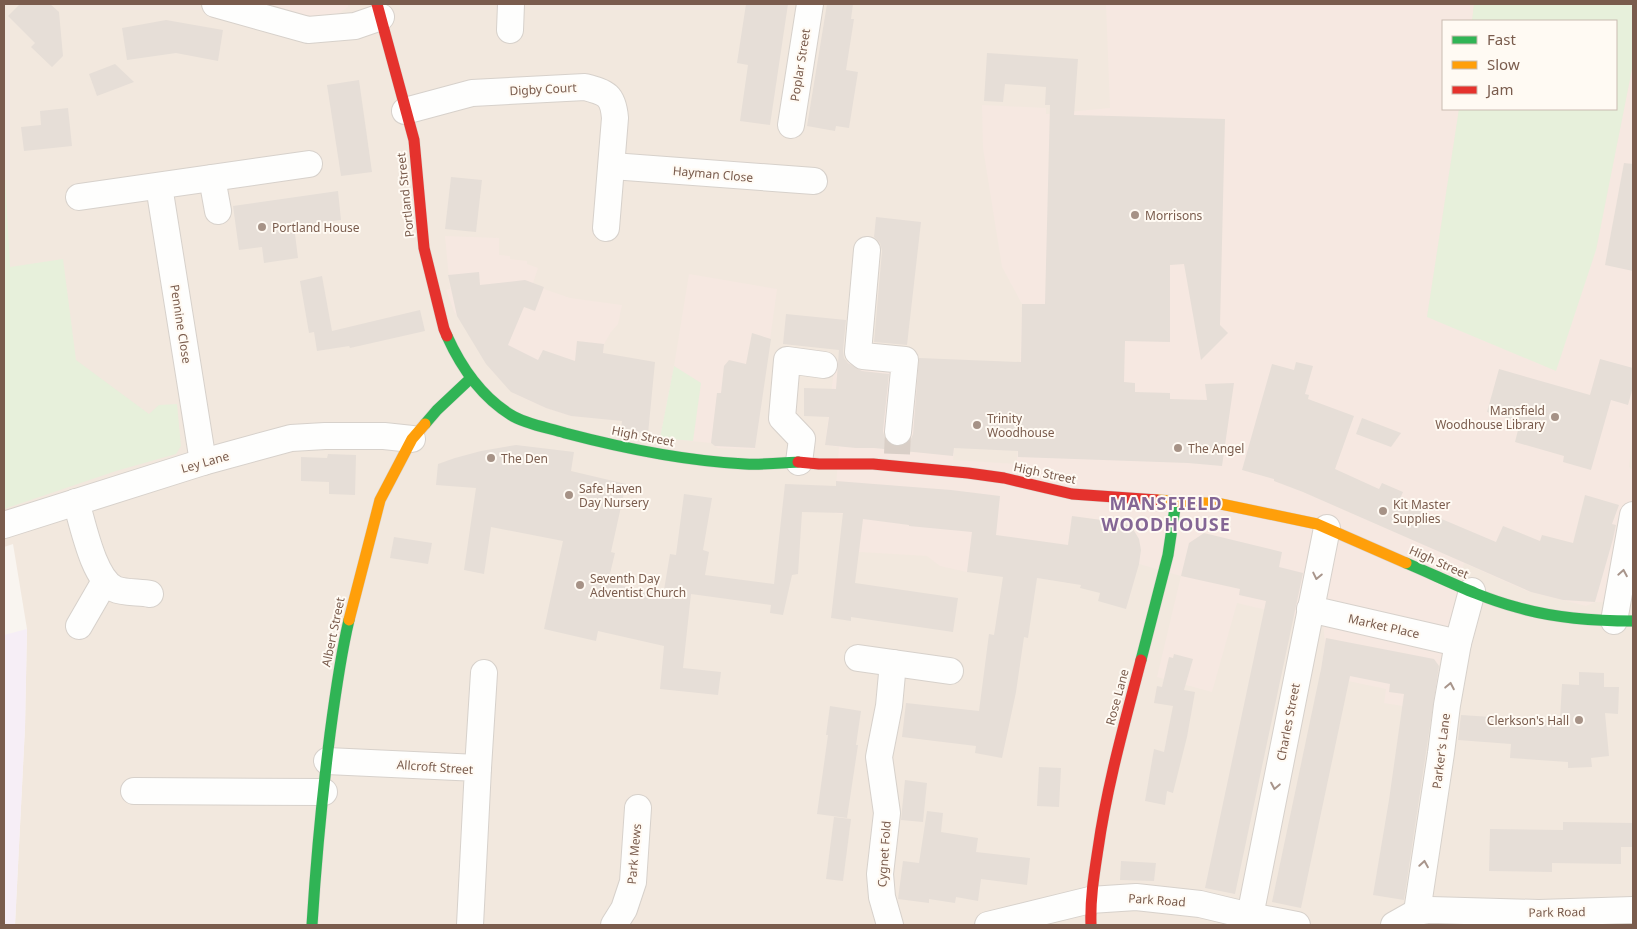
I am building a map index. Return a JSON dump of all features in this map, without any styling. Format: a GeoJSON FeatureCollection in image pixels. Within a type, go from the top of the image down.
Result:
{"type":"FeatureCollection","features":[{"type":"Feature","properties":{"kind":"street"},"geometry":{"type":"LineString","coordinates":[[216,4],[308,30],[356,26],[379,10]]}},
{"type":"Feature","properties":{"kind":"street"},"geometry":{"type":"LineString","coordinates":[[510,30],[511,4]]}},
{"type":"Feature","properties":{"kind":"street","name":"Poplar Street"},"geometry":{"type":"LineString","coordinates":[[791,126],[810,4]]}},
{"type":"Feature","properties":{"kind":"street","name":"Portland Street"},"geometry":{"type":"LineString","coordinates":[[379,10],[414,140],[428,266],[444,329],[456,356],[472,378]]}},
{"type":"Feature","properties":{"kind":"street","name":"Digby Court"},"geometry":{"type":"LineString","coordinates":[[405,111],[472,93],[585,87],[600,91],[609,97],[614,105],[615,118],[606,228]]}},
{"type":"Feature","properties":{"kind":"street"},"geometry":{"type":"LineString","coordinates":[[78,197],[309,164]]}},
{"type":"Feature","properties":{"kind":"street","name":"Hayman Close"},"geometry":{"type":"LineString","coordinates":[[612,166],[814,181]]}},
{"type":"Feature","properties":{"kind":"street"},"geometry":{"type":"LineString","coordinates":[[212,178],[218,211]]}},
{"type":"Feature","properties":{"kind":"street","name":"Pennine Close"},"geometry":{"type":"LineString","coordinates":[[160,186],[203,462]]}},
{"type":"Feature","properties":{"kind":"street"},"geometry":{"type":"LineString","coordinates":[[867,250],[858,352],[862,356],[905,360],[897,450]]}},
{"type":"Feature","properties":{"kind":"street"},"geometry":{"type":"LineString","coordinates":[[799,462],[802,439],[782,418],[787,360],[824,365]]}},
{"type":"Feature","properties":{"kind":"street","name":"Albert Street"},"geometry":{"type":"LineString","coordinates":[[312,925],[327,761],[342,652],[358,581],[380,500],[412,439],[437,410],[472,378]]}},
{"type":"Feature","properties":{"kind":"street","name":"High Street"},"geometry":{"type":"LineString","coordinates":[[472,378],[496,404],[513,416],[568,434],[700,460],[747,464],[799,462],[874,464],[897,450],[1072,494],[1222,504],[1288,517],[1327,528],[1472,591],[1515,607],[1546,614],[1624,621]]}},
{"type":"Feature","properties":{"kind":"street","name":"Ley Lane"},"geometry":{"type":"LineString","coordinates":[[4,525],[203,462],[292,438],[384,436],[412,439]]}},
{"type":"Feature","properties":{"kind":"street","name":"Rose Lane"},"geometry":{"type":"LineString","coordinates":[[1090,913],[1102,819],[1117,752],[1168,555],[1176,501]]}},
{"type":"Feature","properties":{"kind":"street"},"geometry":{"type":"LineString","coordinates":[[76,502],[95,562],[105,581],[116,589],[150,594]]}},
{"type":"Feature","properties":{"kind":"street"},"geometry":{"type":"LineString","coordinates":[[1624,621],[1633,516]]}},
{"type":"Feature","properties":{"kind":"street","name":"Charles Street"},"geometry":{"type":"LineString","coordinates":[[1250,916],[1327,528]]}},
{"type":"Feature","properties":{"kind":"street"},"geometry":{"type":"LineString","coordinates":[[79,626],[105,581]]}},
{"type":"Feature","properties":{"kind":"street","name":"Parker's Lane"},"geometry":{"type":"LineString","coordinates":[[1417,912],[1441,753],[1446,705],[1458,642],[1472,591]]}},
{"type":"Feature","properties":{"kind":"street","name":"Market Place"},"geometry":{"type":"LineString","coordinates":[[1310,609],[1458,642]]}},
{"type":"Feature","properties":{"kind":"street"},"geometry":{"type":"LineString","coordinates":[[858,658],[950,671]]}},
{"type":"Feature","properties":{"kind":"street","name":"Cygnet Fold"},"geometry":{"type":"LineString","coordinates":[[890,925],[882,891],[881,866],[887,813],[880,757],[889,706],[892,663]]}},
{"type":"Feature","properties":{"kind":"street"},"geometry":{"type":"LineString","coordinates":[[478,768],[484,673]]}},
{"type":"Feature","properties":{"kind":"street","name":"Allcroft Street"},"geometry":{"type":"LineString","coordinates":[[327,761],[478,768],[470,925]]}},
{"type":"Feature","properties":{"kind":"street"},"geometry":{"type":"LineString","coordinates":[[134,791],[324,792]]}},
{"type":"Feature","properties":{"kind":"street","name":"Park Mews"},"geometry":{"type":"LineString","coordinates":[[614,925],[624,909],[633,882],[638,808]]}},
{"type":"Feature","properties":{"kind":"street","name":"Park Road"},"geometry":{"type":"LineString","coordinates":[[988,925],[1090,913],[1136,897],[1200,904],[1297,925]]}},
{"type":"Feature","properties":{"kind":"street","name":"Park Road"},"geometry":{"type":"LineString","coordinates":[[1394,925],[1417,912],[1430,910],[1539,913],[1633,910]]}},
{"type":"Feature","properties":{"kind":"shaded area"},"geometry":{"type":"Polygon","coordinates":[[[4,4],[1633,4],[1633,925],[15,925],[25,727],[27,629],[13,544],[4,547],[4,4]]]}},
{"type":"Feature","properties":{"kind":"shaded area"},"geometry":{"type":"Polygon","coordinates":[[[255,4],[348,4],[348,7],[340,13],[320,19],[299,17],[255,4]]]}},
{"type":"Feature","properties":{"kind":"shaded area"},"geometry":{"type":"Polygon","coordinates":[[[1106,4],[1474,4],[1472,20],[1442,20],[1442,110],[1459,110],[1427,317],[1596,250],[1633,64],[1633,433],[1629,467],[1633,470],[1633,603],[1595,602],[1586,606],[1527,591],[1464,563],[1439,666],[1433,711],[1384,703],[1386,689],[1320,675],[1325,643],[1323,623],[1237,603],[1212,692],[1157,677],[1181,576],[1139,564],[1124,523],[1072,517],[1063,579],[1057,581],[992,571],[967,572],[940,566],[927,556],[859,552],[863,516],[834,513],[839,447],[825,445],[835,361],[928,370],[956,431],[953,460],[1017,464],[1022,304],[1002,267],[983,148],[982,105],[1046,108],[1046,114],[1110,108],[1106,4]]]}},
{"type":"Feature","properties":{"kind":"shaded area"},"geometry":{"type":"Polygon","coordinates":[[[445,236],[499,238],[499,255],[510,256],[510,259],[527,261],[527,264],[538,268],[533,283],[544,287],[544,289],[570,298],[622,305],[618,324],[604,344],[602,375],[594,418],[571,416],[515,394],[492,371],[454,311],[446,290],[450,289],[445,236]]]}},
{"type":"Feature","properties":{"kind":"shaded area"},"geometry":{"type":"Polygon","coordinates":[[[689,274],[777,289],[755,449],[718,448],[711,443],[660,438],[689,274]]]}},
{"type":"Feature","properties":{"kind":"shaded area"},"geometry":{"type":"Polygon","coordinates":[[[27,629],[25,727],[15,925],[4,925],[4,635],[27,629]]]}},
{"type":"Feature","properties":{"kind":"green space"},"geometry":{"type":"Polygon","coordinates":[[[1474,4],[1633,4],[1633,64],[1596,250],[1556,371],[1427,317],[1459,110],[1617,110],[1617,20],[1472,20],[1474,4]]]}},
{"type":"Feature","properties":{"kind":"green space"},"geometry":{"type":"Polygon","coordinates":[[[4,157],[10,267],[63,259],[76,360],[149,414],[159,405],[177,404],[181,446],[176,454],[116,471],[4,509],[4,157]]]}},
{"type":"Feature","properties":{"kind":"green space"},"geometry":{"type":"Polygon","coordinates":[[[674,366],[701,383],[693,441],[660,438],[674,366]]]}},
{"type":"Feature","properties":{"kind":"building"},"geometry":{"type":"Polygon","coordinates":[[[20,4],[50,4],[59,12],[63,56],[52,67],[31,47],[35,43],[8,16],[20,4]]]}},
{"type":"Feature","properties":{"kind":"building"},"geometry":{"type":"Polygon","coordinates":[[[746,4],[788,4],[770,125],[740,121],[748,65],[737,63],[746,4]]]}},
{"type":"Feature","properties":{"kind":"building"},"geometry":{"type":"Polygon","coordinates":[[[827,4],[853,4],[851,19],[854,19],[846,70],[858,72],[849,128],[836,126],[835,131],[807,126],[827,4]]]}},
{"type":"Feature","properties":{"kind":"building"},"geometry":{"type":"Polygon","coordinates":[[[166,20],[223,30],[218,61],[176,53],[127,60],[122,28],[166,20]]]}},
{"type":"Feature","properties":{"kind":"building"},"geometry":{"type":"Polygon","coordinates":[[[987,53],[1078,59],[1074,115],[1225,119],[1220,325],[1228,333],[1201,360],[1184,264],[1170,265],[1170,342],[1125,341],[1124,382],[1135,383],[1135,392],[1170,393],[1170,399],[1207,400],[1205,384],[1234,383],[1222,466],[1018,457],[1018,451],[954,448],[953,456],[825,445],[829,417],[804,416],[804,388],[836,389],[839,350],[783,344],[786,314],[846,320],[844,358],[848,363],[862,371],[889,374],[883,431],[885,439],[889,444],[896,447],[905,445],[910,441],[913,434],[919,358],[1021,362],[1022,304],[1045,304],[1050,105],[1045,105],[1046,87],[1005,84],[1003,102],[984,101],[987,53]]]}},
{"type":"Feature","properties":{"kind":"building"},"geometry":{"type":"Polygon","coordinates":[[[115,64],[134,82],[97,96],[89,74],[115,64]]]}},
{"type":"Feature","properties":{"kind":"building"},"geometry":{"type":"Polygon","coordinates":[[[359,80],[372,172],[341,176],[327,85],[359,80]]]}},
{"type":"Feature","properties":{"kind":"building"},"geometry":{"type":"Polygon","coordinates":[[[68,108],[72,146],[24,151],[21,127],[41,125],[40,111],[68,108]]]}},
{"type":"Feature","properties":{"kind":"building"},"geometry":{"type":"Polygon","coordinates":[[[1624,163],[1633,164],[1633,271],[1605,265],[1624,163]]]}},
{"type":"Feature","properties":{"kind":"building"},"geometry":{"type":"Polygon","coordinates":[[[451,177],[482,180],[476,232],[445,229],[451,177]]]}},
{"type":"Feature","properties":{"kind":"building","name":"Portland House"},"geometry":{"type":"Polygon","coordinates":[[[338,191],[341,220],[294,226],[298,258],[264,263],[262,247],[239,250],[233,206],[338,191]]]}},
{"type":"Feature","properties":{"kind":"building"},"geometry":{"type":"Polygon","coordinates":[[[876,217],[921,222],[907,345],[874,342],[882,251],[880,243],[874,237],[876,217]]]}},
{"type":"Feature","properties":{"kind":"building"},"geometry":{"type":"Polygon","coordinates":[[[479,272],[480,285],[525,280],[544,287],[535,311],[524,307],[508,345],[538,360],[543,350],[575,361],[577,341],[604,344],[603,353],[655,362],[648,434],[621,429],[622,421],[571,416],[546,408],[511,392],[486,364],[457,316],[448,275],[479,272]]]}},
{"type":"Feature","properties":{"kind":"building"},"geometry":{"type":"Polygon","coordinates":[[[322,276],[332,331],[420,310],[425,331],[350,348],[349,346],[317,351],[314,332],[309,333],[300,281],[322,276]]]}},
{"type":"Feature","properties":{"kind":"building"},"geometry":{"type":"Polygon","coordinates":[[[752,333],[771,339],[755,448],[715,446],[711,443],[717,393],[721,393],[724,366],[729,360],[746,364],[752,333]]]}},
{"type":"Feature","properties":{"kind":"building","name":"Mansfield Woodhouse Library"},"geometry":{"type":"Polygon","coordinates":[[[1600,359],[1633,368],[1633,387],[1628,405],[1611,400],[1591,470],[1563,462],[1564,456],[1515,442],[1520,422],[1487,412],[1499,369],[1590,395],[1600,359]]]}},
{"type":"Feature","properties":{"kind":"building"},"geometry":{"type":"Polygon","coordinates":[[[1296,362],[1313,366],[1305,394],[1309,395],[1308,399],[1354,416],[1335,469],[1379,489],[1382,483],[1403,492],[1399,501],[1496,542],[1503,526],[1540,541],[1542,535],[1573,543],[1585,495],[1619,505],[1612,524],[1616,525],[1613,539],[1595,602],[1563,600],[1531,592],[1274,481],[1274,479],[1242,470],[1272,364],[1294,370],[1296,362]]]}},
{"type":"Feature","properties":{"kind":"building"},"geometry":{"type":"Polygon","coordinates":[[[1362,418],[1401,433],[1391,447],[1356,434],[1362,418]]]}},
{"type":"Feature","properties":{"kind":"building"},"geometry":{"type":"Polygon","coordinates":[[[516,445],[574,452],[571,471],[626,484],[611,552],[615,553],[608,582],[663,596],[670,554],[676,555],[684,494],[712,498],[703,550],[709,552],[705,575],[774,584],[785,484],[836,486],[836,481],[951,490],[1000,496],[996,535],[1068,545],[1072,516],[1124,523],[1133,529],[1139,539],[1141,550],[1139,564],[1126,609],[1098,601],[1100,593],[1080,588],[1081,585],[1037,578],[1028,638],[1024,637],[1016,692],[1002,758],[975,753],[976,746],[902,737],[906,703],[979,711],[989,634],[994,635],[1003,577],[967,572],[972,532],[909,526],[863,519],[855,583],[958,598],[953,632],[851,617],[851,621],[831,618],[843,513],[802,512],[798,574],[792,575],[783,615],[770,613],[771,605],[691,594],[683,668],[721,672],[718,695],[660,689],[664,646],[598,631],[596,641],[544,629],[563,541],[491,527],[484,574],[464,570],[476,488],[436,485],[438,464],[481,451],[516,445]]]}},
{"type":"Feature","properties":{"kind":"building"},"geometry":{"type":"Polygon","coordinates":[[[328,454],[356,455],[355,495],[329,494],[329,482],[301,481],[301,457],[327,458],[328,454]]]}},
{"type":"Feature","properties":{"kind":"building"},"geometry":{"type":"Polygon","coordinates":[[[1204,533],[1282,552],[1279,567],[1303,573],[1235,894],[1205,888],[1266,601],[1239,595],[1240,589],[1181,576],[1189,543],[1204,533]]]}},
{"type":"Feature","properties":{"kind":"building"},"geometry":{"type":"Polygon","coordinates":[[[394,537],[432,543],[428,564],[390,558],[394,537]]]}},
{"type":"Feature","properties":{"kind":"building"},"geometry":{"type":"Polygon","coordinates":[[[1326,638],[1434,659],[1439,666],[1404,900],[1373,895],[1404,694],[1389,692],[1390,684],[1350,676],[1301,908],[1272,902],[1326,638]]]}},
{"type":"Feature","properties":{"kind":"building"},"geometry":{"type":"Polygon","coordinates":[[[1174,654],[1193,659],[1184,690],[1195,692],[1187,737],[1173,793],[1167,791],[1165,805],[1145,801],[1154,749],[1164,752],[1173,706],[1154,703],[1157,686],[1162,687],[1169,657],[1173,658],[1174,654]]]}},
{"type":"Feature","properties":{"kind":"building"},"geometry":{"type":"Polygon","coordinates":[[[1579,672],[1604,673],[1604,687],[1619,687],[1618,714],[1605,713],[1609,756],[1591,758],[1592,767],[1568,768],[1568,762],[1510,758],[1511,744],[1458,740],[1461,715],[1560,720],[1562,684],[1579,685],[1579,672]]]}},
{"type":"Feature","properties":{"kind":"building"},"geometry":{"type":"Polygon","coordinates":[[[830,706],[861,711],[847,818],[817,814],[830,706]]]}},
{"type":"Feature","properties":{"kind":"building"},"geometry":{"type":"Polygon","coordinates":[[[1039,767],[1061,768],[1059,807],[1037,806],[1039,767]]]}},
{"type":"Feature","properties":{"kind":"building"},"geometry":{"type":"Polygon","coordinates":[[[905,780],[927,783],[923,822],[901,820],[905,780]]]}},
{"type":"Feature","properties":{"kind":"building"},"geometry":{"type":"Polygon","coordinates":[[[927,811],[943,813],[941,832],[978,838],[976,852],[1030,858],[1027,885],[981,879],[978,901],[956,897],[955,903],[929,899],[929,903],[898,899],[903,861],[919,863],[927,811]]]}},
{"type":"Feature","properties":{"kind":"building"},"geometry":{"type":"Polygon","coordinates":[[[834,817],[851,819],[843,881],[826,879],[834,817]]]}},
{"type":"Feature","properties":{"kind":"building"},"geometry":{"type":"Polygon","coordinates":[[[1563,822],[1633,823],[1633,847],[1621,847],[1621,864],[1552,863],[1552,872],[1489,871],[1490,829],[1563,830],[1563,822]]]}},
{"type":"Feature","properties":{"kind":"building"},"geometry":{"type":"Polygon","coordinates":[[[1121,861],[1156,863],[1154,881],[1120,880],[1121,861]]]}},
{"type":"Feature","properties":{"kind":"tunnel"},"geometry":{"type":"LineString","coordinates":[[897,454],[898,432]]}},
{"type":"Feature","properties":{"kind":"traffic: fast"},"geometry":{"type":"LineString","coordinates":[[447,336],[473,380],[500,408],[523,421],[609,444],[677,457],[745,464],[798,462]]}},
{"type":"Feature","properties":{"kind":"traffic: fast"},"geometry":{"type":"LineString","coordinates":[[425,424],[471,378]]}},
{"type":"Feature","properties":{"kind":"traffic: fast"},"geometry":{"type":"LineString","coordinates":[[1141,660],[1168,555],[1176,501]]}},
{"type":"Feature","properties":{"kind":"traffic: fast"},"geometry":{"type":"LineString","coordinates":[[1406,563],[1488,598],[1530,611],[1574,618],[1633,621]]}},
{"type":"Feature","properties":{"kind":"traffic: fast"},"geometry":{"type":"LineString","coordinates":[[312,925],[327,758],[338,677],[349,620]]}},
{"type":"Feature","properties":{"kind":"traffic: slow"},"geometry":{"type":"LineString","coordinates":[[349,620],[380,500],[412,439],[425,424]]}},
{"type":"Feature","properties":{"kind":"traffic: slow"},"geometry":{"type":"LineString","coordinates":[[1157,500],[1221,504],[1317,524],[1406,563]]}},
{"type":"Feature","properties":{"kind":"traffic: jam"},"geometry":{"type":"LineString","coordinates":[[377,4],[414,140],[424,248],[447,336]]}},
{"type":"Feature","properties":{"kind":"traffic: jam"},"geometry":{"type":"LineString","coordinates":[[798,462],[873,464],[968,473],[1004,478],[1072,494],[1157,500]]}},
{"type":"Feature","properties":{"kind":"traffic: jam"},"geometry":{"type":"LineString","coordinates":[[1091,925],[1094,878],[1106,801],[1141,660]]}},
{"type":"Feature","properties":{"kind":"place","name":"Morrisons"},"geometry":{"type":"Point","coordinates":[1135,215]}},
{"type":"Feature","properties":{"kind":"place","name":"Portland House"},"geometry":{"type":"Point","coordinates":[262,227]}},
{"type":"Feature","properties":{"kind":"place","name":"Mansfield Woodhouse Library"},"geometry":{"type":"Point","coordinates":[1555,417]}},
{"type":"Feature","properties":{"kind":"place","name":"Trinity Woodhouse"},"geometry":{"type":"Point","coordinates":[977,425]}},
{"type":"Feature","properties":{"kind":"place","name":"The Angel"},"geometry":{"type":"Point","coordinates":[1178,448]}},
{"type":"Feature","properties":{"kind":"place","name":"The Den"},"geometry":{"type":"Point","coordinates":[491,458]}},
{"type":"Feature","properties":{"kind":"place","name":"Safe Haven Day Nursery"},"geometry":{"type":"Point","coordinates":[569,495]}},
{"type":"Feature","properties":{"kind":"place","name":"Kit Master Supplies"},"geometry":{"type":"Point","coordinates":[1383,511]}},
{"type":"Feature","properties":{"kind":"place","name":"Seventh Day Adventist Church"},"geometry":{"type":"Point","coordinates":[580,585]}},
{"type":"Feature","properties":{"kind":"place","name":"Clerkson's Hall"},"geometry":{"type":"Point","coordinates":[1579,720]}},
{"type":"Feature","properties":{"kind":"district","name":"MANSFIELD WOODHOUSE"},"geometry":{"type":"Point","coordinates":[1166,513]}}]}
